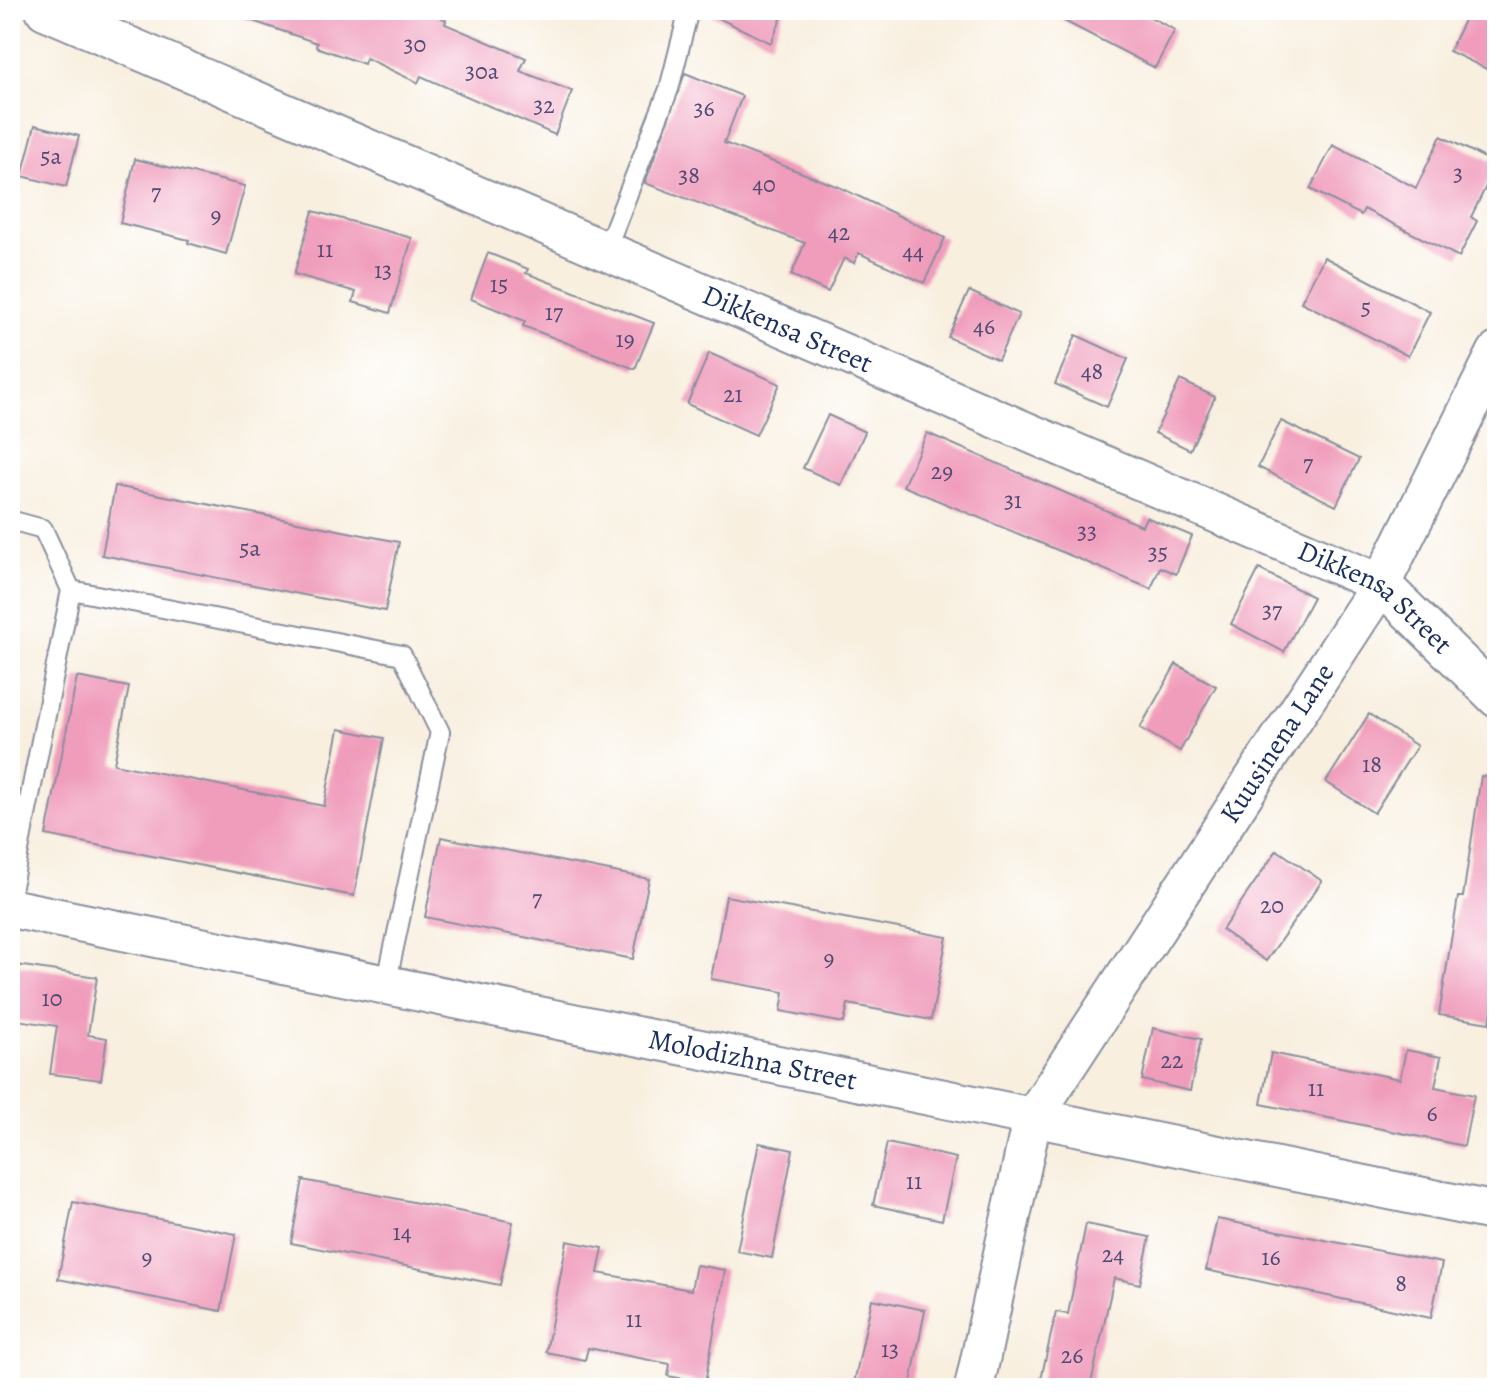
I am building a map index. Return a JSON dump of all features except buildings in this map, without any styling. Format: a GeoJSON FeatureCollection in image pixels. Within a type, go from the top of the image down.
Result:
{"type":"FeatureCollection","features":[{"type":"Feature","properties":{"kind":"street","name":"Dikkensa Street"},"geometry":{"type":"LineString","coordinates":[[45,10],[1381,584],[1497,698]]}},
{"type":"Feature","properties":{"kind":"street","name":"Kuusinena Lane"},"geometry":{"type":"LineString","coordinates":[[1032,1119],[1381,584],[1497,352]]}},
{"type":"Feature","properties":{"kind":"street","name":"Molodizhna Street"},"geometry":{"type":"LineString","coordinates":[[10,908],[1497,1212]]}},
{"type":"Feature","properties":{"kind":"street"},"geometry":{"type":"LineString","coordinates":[[974,1388],[1032,1119]]}},
{"type":"Feature","properties":{"kind":"lane"},"geometry":{"type":"LineString","coordinates":[[605,252],[669,89],[689,10]]}},
{"type":"Feature","properties":{"kind":"lane"},"geometry":{"type":"LineString","coordinates":[[10,520],[43,529],[71,590],[10,896]]}},
{"type":"Feature","properties":{"kind":"lane"},"geometry":{"type":"LineString","coordinates":[[71,590],[402,655],[440,732],[386,985]]}}]}
